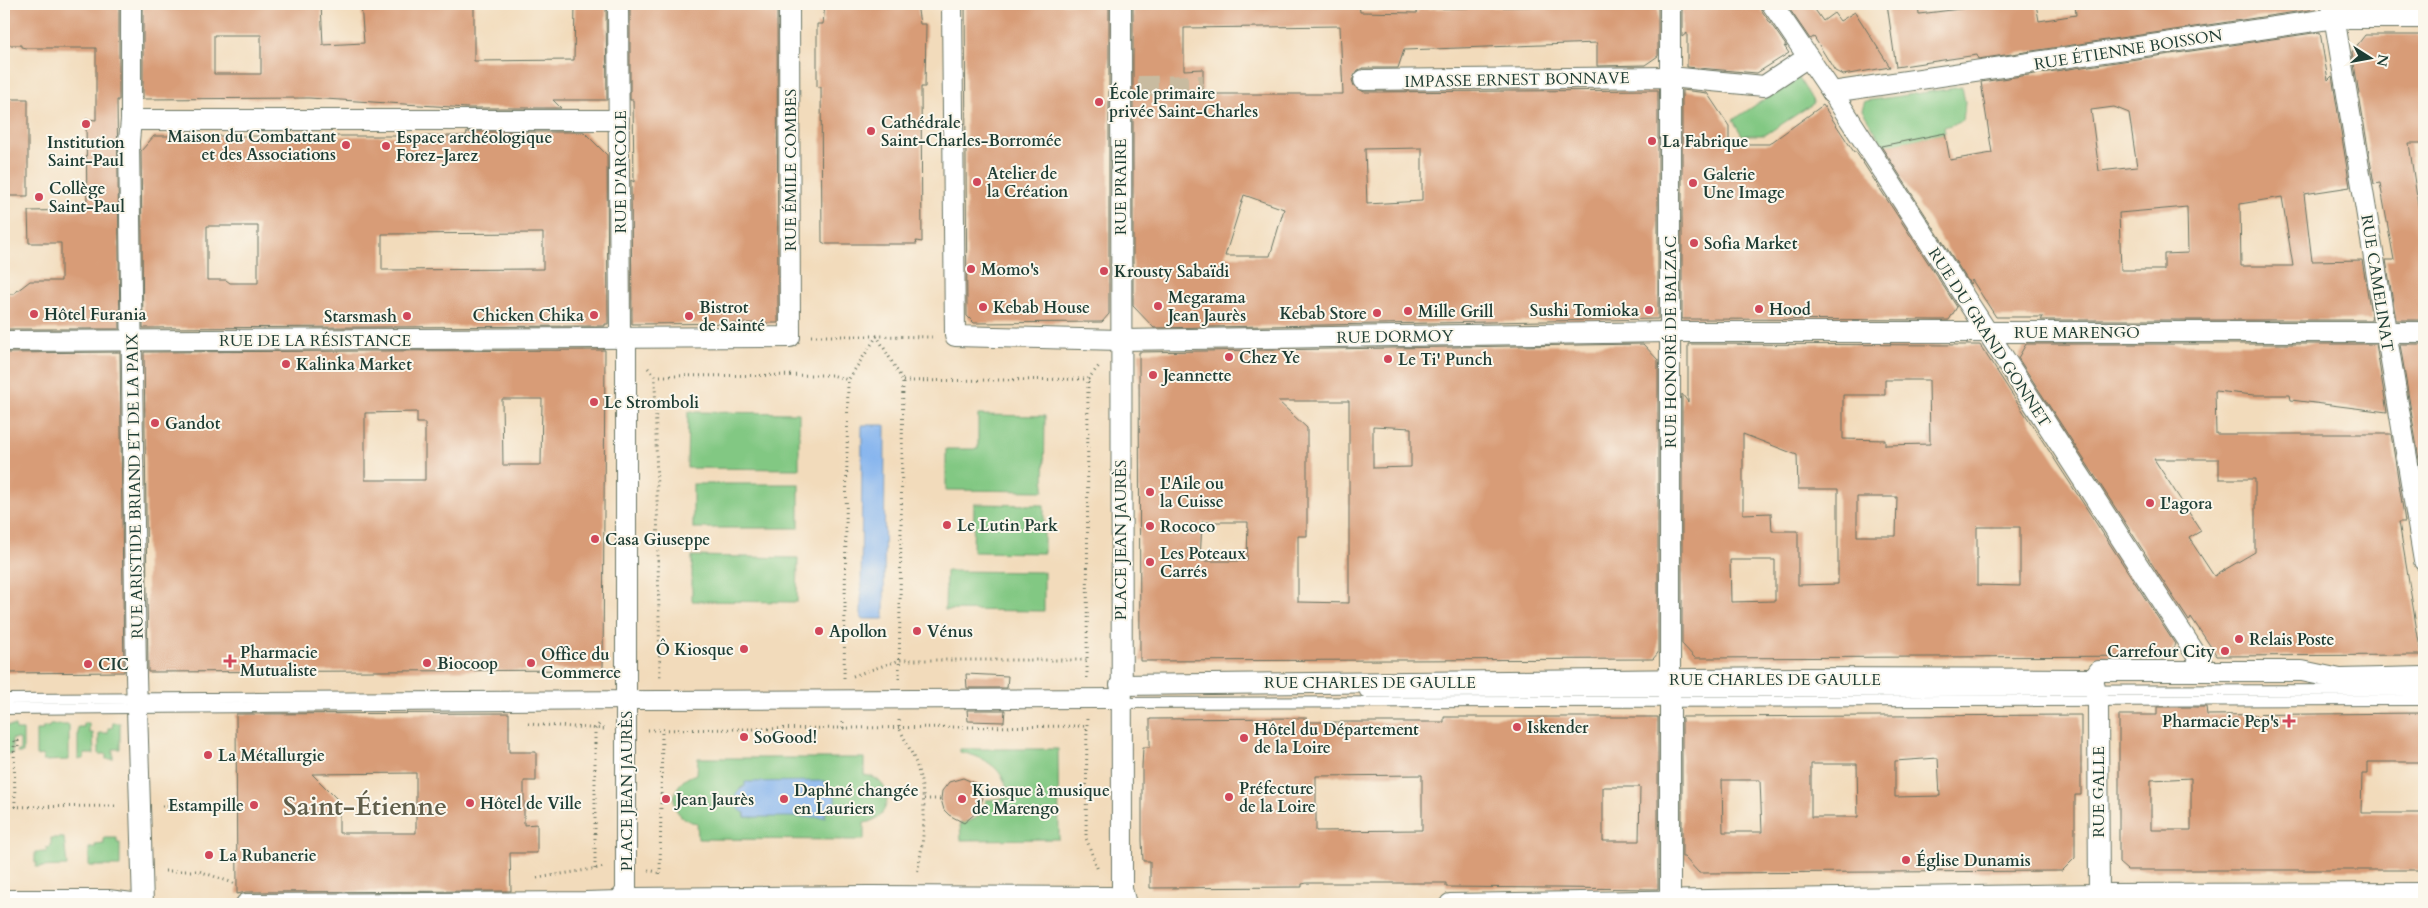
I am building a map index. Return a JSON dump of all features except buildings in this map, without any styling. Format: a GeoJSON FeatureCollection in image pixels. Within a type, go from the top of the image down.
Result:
{"type":"FeatureCollection","features":[{"type":"Feature","properties":{"kind":"street","name":"RUE ARISTIDE BRIAND ET DE LA PAIX"},"geometry":{"type":"LineString","coordinates":[[131,4],[131,120],[129,141],[141,904]]}},
{"type":"Feature","properties":{"kind":"street","name":"RUE D'ARCOLE"},"geometry":{"type":"LineString","coordinates":[[618,4],[620,332],[626,341]]}},
{"type":"Feature","properties":{"kind":"street","name":"RUE ÉMILE COMBES"},"geometry":{"type":"LineString","coordinates":[[789,4],[790,337]]}},
{"type":"Feature","properties":{"kind":"street"},"geometry":{"type":"LineString","coordinates":[[952,4],[955,336],[1120,340]]}},
{"type":"Feature","properties":{"kind":"street","name":"RUE PRAIRE"},"geometry":{"type":"LineString","coordinates":[[1120,340],[1121,4]]}},
{"type":"Feature","properties":{"kind":"street","name":"RUE HONORÉ DE BALZAC"},"geometry":{"type":"LineString","coordinates":[[1670,4],[1670,903]]}},
{"type":"Feature","properties":{"kind":"street","name":"RUE DU GRAND GONNET"},"geometry":{"type":"LineString","coordinates":[[1772,4],[1832,92],[2206,670]]}},
{"type":"Feature","properties":{"kind":"street","name":"RUE ÉTIENNE BOISSON"},"geometry":{"type":"LineString","coordinates":[[1832,92],[2334,11],[2424,18]]}},
{"type":"Feature","properties":{"kind":"street","name":"RUE CAMELINAT"},"geometry":{"type":"LineString","coordinates":[[2334,11],[2424,561]]}},
{"type":"Feature","properties":{"kind":"street","name":"IMPASSE ERNEST BONNAVE"},"geometry":{"type":"LineString","coordinates":[[1364,80],[1670,77],[1764,86],[1808,57]]}},
{"type":"Feature","properties":{"kind":"street"},"geometry":{"type":"LineString","coordinates":[[131,120],[620,120]]}},
{"type":"Feature","properties":{"kind":"street","name":"RUE DORMOY"},"geometry":{"type":"LineString","coordinates":[[1120,340],[1670,332]]}},
{"type":"Feature","properties":{"kind":"street","name":"RUE MARENGO"},"geometry":{"type":"LineString","coordinates":[[1670,332],[2424,332]]}},
{"type":"Feature","properties":{"kind":"street"},"geometry":{"type":"LineString","coordinates":[[626,341],[790,337]]}},
{"type":"Feature","properties":{"kind":"street","name":"PLACE JEAN JAURÈS"},"geometry":{"type":"LineString","coordinates":[[1120,340],[1122,889],[1126,904]]}},
{"type":"Feature","properties":{"kind":"street","name":"RUE DE LA RÉSISTANCE"},"geometry":{"type":"LineString","coordinates":[[4,341],[626,341]]}},
{"type":"Feature","properties":{"kind":"street","name":"PLACE JEAN JAURÈS"},"geometry":{"type":"LineString","coordinates":[[619,903],[626,891],[626,341]]}},
{"type":"Feature","properties":{"kind":"street","name":"RUE CHARLES DE GAULLE"},"geometry":{"type":"LineString","coordinates":[[1120,694],[1368,681],[1670,691],[1796,678],[2095,691],[2099,670],[2302,671],[2340,679],[2424,677]]}},
{"type":"Feature","properties":{"kind":"street","name":"RUE GALLE"},"geometry":{"type":"LineString","coordinates":[[2095,691],[2099,899]]}},
{"type":"Feature","properties":{"kind":"street"},"geometry":{"type":"LineString","coordinates":[[1450,904],[2099,899],[2424,893]]}},
{"type":"Feature","properties":{"kind":"street"},"geometry":{"type":"LineString","coordinates":[[246,904],[619,903],[633,898],[869,900],[917,896],[1110,897],[1122,904]]}},
{"type":"Feature","properties":{"kind":"street"},"geometry":{"type":"LineString","coordinates":[[4,900],[108,900],[141,904]]}},
{"type":"Feature","properties":{"kind":"lane"},"geometry":{"type":"LineString","coordinates":[[2095,691],[2424,690]]}},
{"type":"Feature","properties":{"kind":"lane"},"geometry":{"type":"LineString","coordinates":[[2095,691],[2424,700]]}},
{"type":"Feature","properties":{"kind":"lane"},"geometry":{"type":"LineString","coordinates":[[4,709],[137,703],[626,699],[1087,699],[1120,694]]}},
{"type":"Feature","properties":{"kind":"lane"},"geometry":{"type":"LineString","coordinates":[[4,699],[137,703]]}},
{"type":"Feature","properties":{"kind":"path"},"geometry":{"type":"LineString","coordinates":[[843,728],[848,380],[877,336]]}},
{"type":"Feature","properties":{"kind":"path"},"geometry":{"type":"LineString","coordinates":[[877,336],[903,381],[899,727],[918,769],[924,799],[920,858],[917,874],[917,896]]}},
{"type":"Feature","properties":{"kind":"path"},"geometry":{"type":"LineString","coordinates":[[790,337],[955,336]]}},
{"type":"Feature","properties":{"kind":"path"},"geometry":{"type":"LineString","coordinates":[[1100,876],[1086,838],[1088,378],[1120,340]]}},
{"type":"Feature","properties":{"kind":"path"},"geometry":{"type":"LineString","coordinates":[[626,341],[655,376],[660,680]]}},
{"type":"Feature","properties":{"kind":"path"},"geometry":{"type":"LineString","coordinates":[[655,376],[832,375],[848,380]]}},
{"type":"Feature","properties":{"kind":"path"},"geometry":{"type":"LineString","coordinates":[[903,381],[1088,378]]}},
{"type":"Feature","properties":{"kind":"path"},"geometry":{"type":"LineString","coordinates":[[844,680],[900,660],[1087,660]]}},
{"type":"Feature","properties":{"kind":"path"},"geometry":{"type":"LineString","coordinates":[[625,675],[670,680]]}},
{"type":"Feature","properties":{"kind":"path"},"geometry":{"type":"LineString","coordinates":[[519,723],[595,729],[662,731],[1087,726]]}},
{"type":"Feature","properties":{"kind":"path"},"geometry":{"type":"LineString","coordinates":[[595,729],[595,869]]}},
{"type":"Feature","properties":{"kind":"path"},"geometry":{"type":"LineString","coordinates":[[660,882],[662,731]]}},
{"type":"Feature","properties":{"kind":"path"},"geometry":{"type":"LineString","coordinates":[[14,807],[14,742],[18,741],[18,748]]}},
{"type":"Feature","properties":{"kind":"path"},"geometry":{"type":"LineString","coordinates":[[924,799],[941,799]]}},
{"type":"Feature","properties":{"kind":"path"},"geometry":{"type":"LineString","coordinates":[[4,807],[236,805]]}},
{"type":"Feature","properties":{"kind":"green space"},"geometry":{"type":"Polygon","coordinates":[[[1798,77],[1814,103],[1765,135],[1742,135],[1733,120],[1798,77]]]}},
{"type":"Feature","properties":{"kind":"green space"},"geometry":{"type":"Polygon","coordinates":[[[1962,87],[1965,102],[1963,121],[1944,127],[1945,133],[1884,146],[1862,110],[1865,101],[1962,87]]]}},
{"type":"Feature","properties":{"kind":"green space"},"geometry":{"type":"Polygon","coordinates":[[[688,412],[799,413],[799,469],[687,468],[688,412]]]}},
{"type":"Feature","properties":{"kind":"green space"},"geometry":{"type":"Polygon","coordinates":[[[978,415],[1045,416],[1044,491],[946,490],[946,449],[978,449],[978,415]]]}},
{"type":"Feature","properties":{"kind":"green space"},"geometry":{"type":"Polygon","coordinates":[[[693,484],[799,484],[799,528],[693,528],[693,484]]]}},
{"type":"Feature","properties":{"kind":"green space"},"geometry":{"type":"Polygon","coordinates":[[[974,504],[1044,505],[1044,553],[973,552],[974,504]]]}},
{"type":"Feature","properties":{"kind":"green space"},"geometry":{"type":"Polygon","coordinates":[[[692,556],[798,558],[797,602],[692,601],[692,556]]]}},
{"type":"Feature","properties":{"kind":"green space"},"geometry":{"type":"Polygon","coordinates":[[[946,571],[1044,572],[1044,611],[945,610],[946,571]]]}},
{"type":"Feature","properties":{"kind":"green space"},"geometry":{"type":"Polygon","coordinates":[[[84,723],[89,723],[89,733],[93,733],[94,754],[84,754],[84,759],[78,759],[78,727],[84,727],[84,723]]]}},
{"type":"Feature","properties":{"kind":"green space"},"geometry":{"type":"Polygon","coordinates":[[[113,723],[120,723],[120,749],[113,749],[113,759],[106,759],[106,754],[99,754],[99,733],[108,733],[108,728],[112,728],[113,723]]]}},
{"type":"Feature","properties":{"kind":"green space"},"geometry":{"type":"Polygon","coordinates":[[[50,725],[69,725],[69,760],[43,761],[43,755],[36,756],[36,730],[43,730],[43,727],[49,727],[50,725]]]}},
{"type":"Feature","properties":{"kind":"green space"},"geometry":{"type":"Polygon","coordinates":[[[4,726],[15,726],[16,730],[23,730],[23,753],[17,753],[17,751],[20,751],[20,739],[12,739],[12,754],[4,754],[4,726]]]}},
{"type":"Feature","properties":{"kind":"green space"},"geometry":{"type":"Polygon","coordinates":[[[960,749],[1058,749],[1059,839],[961,840],[960,823],[970,821],[978,816],[986,800],[1008,798],[1007,788],[999,772],[986,761],[960,752],[960,749]]]}},
{"type":"Feature","properties":{"kind":"green space"},"geometry":{"type":"Polygon","coordinates":[[[698,758],[864,758],[864,775],[874,778],[881,783],[886,790],[887,799],[881,814],[874,820],[864,823],[864,840],[698,839],[697,823],[687,820],[680,815],[675,808],[674,800],[680,784],[687,778],[697,774],[698,758]],[[825,781],[745,786],[740,788],[745,817],[825,816],[825,813],[829,811],[825,781]]]}},
{"type":"Feature","properties":{"kind":"green space"},"geometry":{"type":"Polygon","coordinates":[[[51,838],[64,838],[67,866],[35,867],[38,863],[35,863],[35,852],[47,852],[46,848],[51,847],[51,838]]]}},
{"type":"Feature","properties":{"kind":"green space"},"geometry":{"type":"Polygon","coordinates":[[[104,838],[117,838],[117,843],[120,843],[120,866],[89,866],[89,848],[95,848],[95,845],[104,844],[104,838]]]}},
{"type":"Feature","properties":{"kind":"water"},"geometry":{"type":"Polygon","coordinates":[[[862,425],[885,425],[884,619],[861,619],[862,425]]]}},
{"type":"Feature","properties":{"kind":"water"},"geometry":{"type":"Polygon","coordinates":[[[825,781],[825,785],[833,791],[835,799],[834,806],[825,813],[825,817],[745,817],[745,813],[737,807],[735,802],[737,792],[745,786],[745,782],[825,781]]]}},
{"type":"Feature","properties":{"kind":"tunnel"},"geometry":{"type":"LineString","coordinates":[[1138,86],[1203,85]]}},
{"type":"Feature","properties":{"kind":"place","name":"École primaire privée Saint-Charles"},"geometry":{"type":"Point","coordinates":[1099,102]}},
{"type":"Feature","properties":{"kind":"place","name":"Institution Saint-Paul"},"geometry":{"type":"Point","coordinates":[86,124]}},
{"type":"Feature","properties":{"kind":"place","name":"Cathédrale Saint-Charles-Borromée"},"geometry":{"type":"Point","coordinates":[871,131]}},
{"type":"Feature","properties":{"kind":"place","name":"La Fabrique"},"geometry":{"type":"Point","coordinates":[1652,141]}},
{"type":"Feature","properties":{"kind":"place","name":"Maison du Combattant et des Associations"},"geometry":{"type":"Point","coordinates":[346,145]}},
{"type":"Feature","properties":{"kind":"place","name":"Espace archéologique Forez-Jarez"},"geometry":{"type":"Point","coordinates":[386,146]}},
{"type":"Feature","properties":{"kind":"place","name":"Atelier de la Création"},"geometry":{"type":"Point","coordinates":[977,182]}},
{"type":"Feature","properties":{"kind":"place","name":"Galerie Une Image"},"geometry":{"type":"Point","coordinates":[1693,183]}},
{"type":"Feature","properties":{"kind":"place","name":"Collège Saint-Paul"},"geometry":{"type":"Point","coordinates":[39,197]}},
{"type":"Feature","properties":{"kind":"place","name":"Sofia Market"},"geometry":{"type":"Point","coordinates":[1694,243]}},
{"type":"Feature","properties":{"kind":"place","name":"Momo's"},"geometry":{"type":"Point","coordinates":[971,269]}},
{"type":"Feature","properties":{"kind":"place","name":"Krousty Sabaïdi"},"geometry":{"type":"Point","coordinates":[1104,271]}},
{"type":"Feature","properties":{"kind":"place","name":"Megarama Jean Jaurès"},"geometry":{"type":"Point","coordinates":[1158,306]}},
{"type":"Feature","properties":{"kind":"place","name":"Kebab House"},"geometry":{"type":"Point","coordinates":[983,307]}},
{"type":"Feature","properties":{"kind":"place","name":"Hood"},"geometry":{"type":"Point","coordinates":[1759,309]}},
{"type":"Feature","properties":{"kind":"place","name":"Sushi Tomioka"},"geometry":{"type":"Point","coordinates":[1649,310]}},
{"type":"Feature","properties":{"kind":"place","name":"Mille Grill"},"geometry":{"type":"Point","coordinates":[1408,311]}},
{"type":"Feature","properties":{"kind":"place","name":"Kebab Store"},"geometry":{"type":"Point","coordinates":[1377,313]}},
{"type":"Feature","properties":{"kind":"place","name":"Hôtel Furania"},"geometry":{"type":"Point","coordinates":[34,314]}},
{"type":"Feature","properties":{"kind":"place","name":"Chicken Chika"},"geometry":{"type":"Point","coordinates":[594,315]}},
{"type":"Feature","properties":{"kind":"place","name":"Starsmash"},"geometry":{"type":"Point","coordinates":[407,316]}},
{"type":"Feature","properties":{"kind":"place","name":"Bistrot de Sainté"},"geometry":{"type":"Point","coordinates":[689,316]}},
{"type":"Feature","properties":{"kind":"place","name":"Chez Ye"},"geometry":{"type":"Point","coordinates":[1229,357]}},
{"type":"Feature","properties":{"kind":"place","name":"Le Ti' Punch"},"geometry":{"type":"Point","coordinates":[1388,359]}},
{"type":"Feature","properties":{"kind":"place","name":"Kalinka Market"},"geometry":{"type":"Point","coordinates":[286,364]}},
{"type":"Feature","properties":{"kind":"place","name":"Jeannette"},"geometry":{"type":"Point","coordinates":[1153,375]}},
{"type":"Feature","properties":{"kind":"place","name":"Le Stromboli"},"geometry":{"type":"Point","coordinates":[594,402]}},
{"type":"Feature","properties":{"kind":"place","name":"Gandot"},"geometry":{"type":"Point","coordinates":[155,423]}},
{"type":"Feature","properties":{"kind":"place","name":"L'Aile ou la Cuisse"},"geometry":{"type":"Point","coordinates":[1150,492]}},
{"type":"Feature","properties":{"kind":"place","name":"L'agora"},"geometry":{"type":"Point","coordinates":[2150,503]}},
{"type":"Feature","properties":{"kind":"place","name":"Le Lutin Park"},"geometry":{"type":"Point","coordinates":[947,525]}},
{"type":"Feature","properties":{"kind":"place","name":"Rococo"},"geometry":{"type":"Point","coordinates":[1150,526]}},
{"type":"Feature","properties":{"kind":"place","name":"Casa Giuseppe"},"geometry":{"type":"Point","coordinates":[595,539]}},
{"type":"Feature","properties":{"kind":"place","name":"Les Poteaux Carrés"},"geometry":{"type":"Point","coordinates":[1150,562]}},
{"type":"Feature","properties":{"kind":"place","name":"Apollon"},"geometry":{"type":"Point","coordinates":[819,631]}},
{"type":"Feature","properties":{"kind":"place","name":"Vénus"},"geometry":{"type":"Point","coordinates":[917,631]}},
{"type":"Feature","properties":{"kind":"place","name":"Relais Poste"},"geometry":{"type":"Point","coordinates":[2239,639]}},
{"type":"Feature","properties":{"kind":"place","name":"Ô Kiosque"},"geometry":{"type":"Point","coordinates":[744,649]}},
{"type":"Feature","properties":{"kind":"place","name":"Carrefour City"},"geometry":{"type":"Point","coordinates":[2225,651]}},
{"type":"Feature","properties":{"kind":"place","name":"Pharmacie Mutualiste"},"geometry":{"type":"Point","coordinates":[230,661]}},
{"type":"Feature","properties":{"kind":"place","name":"Biocoop"},"geometry":{"type":"Point","coordinates":[427,663]}},
{"type":"Feature","properties":{"kind":"place","name":"Office du Commerce"},"geometry":{"type":"Point","coordinates":[531,663]}},
{"type":"Feature","properties":{"kind":"place","name":"CIC"},"geometry":{"type":"Point","coordinates":[88,664]}},
{"type":"Feature","properties":{"kind":"place","name":"Pharmacie Pep's"},"geometry":{"type":"Point","coordinates":[2289,721]}},
{"type":"Feature","properties":{"kind":"place","name":"Iskender"},"geometry":{"type":"Point","coordinates":[1517,727]}},
{"type":"Feature","properties":{"kind":"place","name":"SoGood!"},"geometry":{"type":"Point","coordinates":[744,737]}},
{"type":"Feature","properties":{"kind":"place","name":"Hôtel du Département de la Loire"},"geometry":{"type":"Point","coordinates":[1244,738]}},
{"type":"Feature","properties":{"kind":"place","name":"La Métallurgie"},"geometry":{"type":"Point","coordinates":[208,755]}},
{"type":"Feature","properties":{"kind":"place","name":"Préfecture de la Loire"},"geometry":{"type":"Point","coordinates":[1229,797]}},
{"type":"Feature","properties":{"kind":"place","name":"Jean Jaurès"},"geometry":{"type":"Point","coordinates":[666,799]}},
{"type":"Feature","properties":{"kind":"place","name":"Daphné changée en Lauriers"},"geometry":{"type":"Point","coordinates":[784,799]}},
{"type":"Feature","properties":{"kind":"place","name":"Kiosque à musique de Marengo"},"geometry":{"type":"Point","coordinates":[962,799]}},
{"type":"Feature","properties":{"kind":"place","name":"Hôtel de Ville"},"geometry":{"type":"Point","coordinates":[470,803]}},
{"type":"Feature","properties":{"kind":"place","name":"Estampille"},"geometry":{"type":"Point","coordinates":[254,805]}},
{"type":"Feature","properties":{"kind":"place","name":"La Rubanerie"},"geometry":{"type":"Point","coordinates":[209,855]}},
{"type":"Feature","properties":{"kind":"place","name":"Église Dunamis"},"geometry":{"type":"Point","coordinates":[1906,860]}},
{"type":"Feature","properties":{"kind":"district","name":"Saint-Étienne"},"geometry":{"type":"Point","coordinates":[365,806]}}]}
